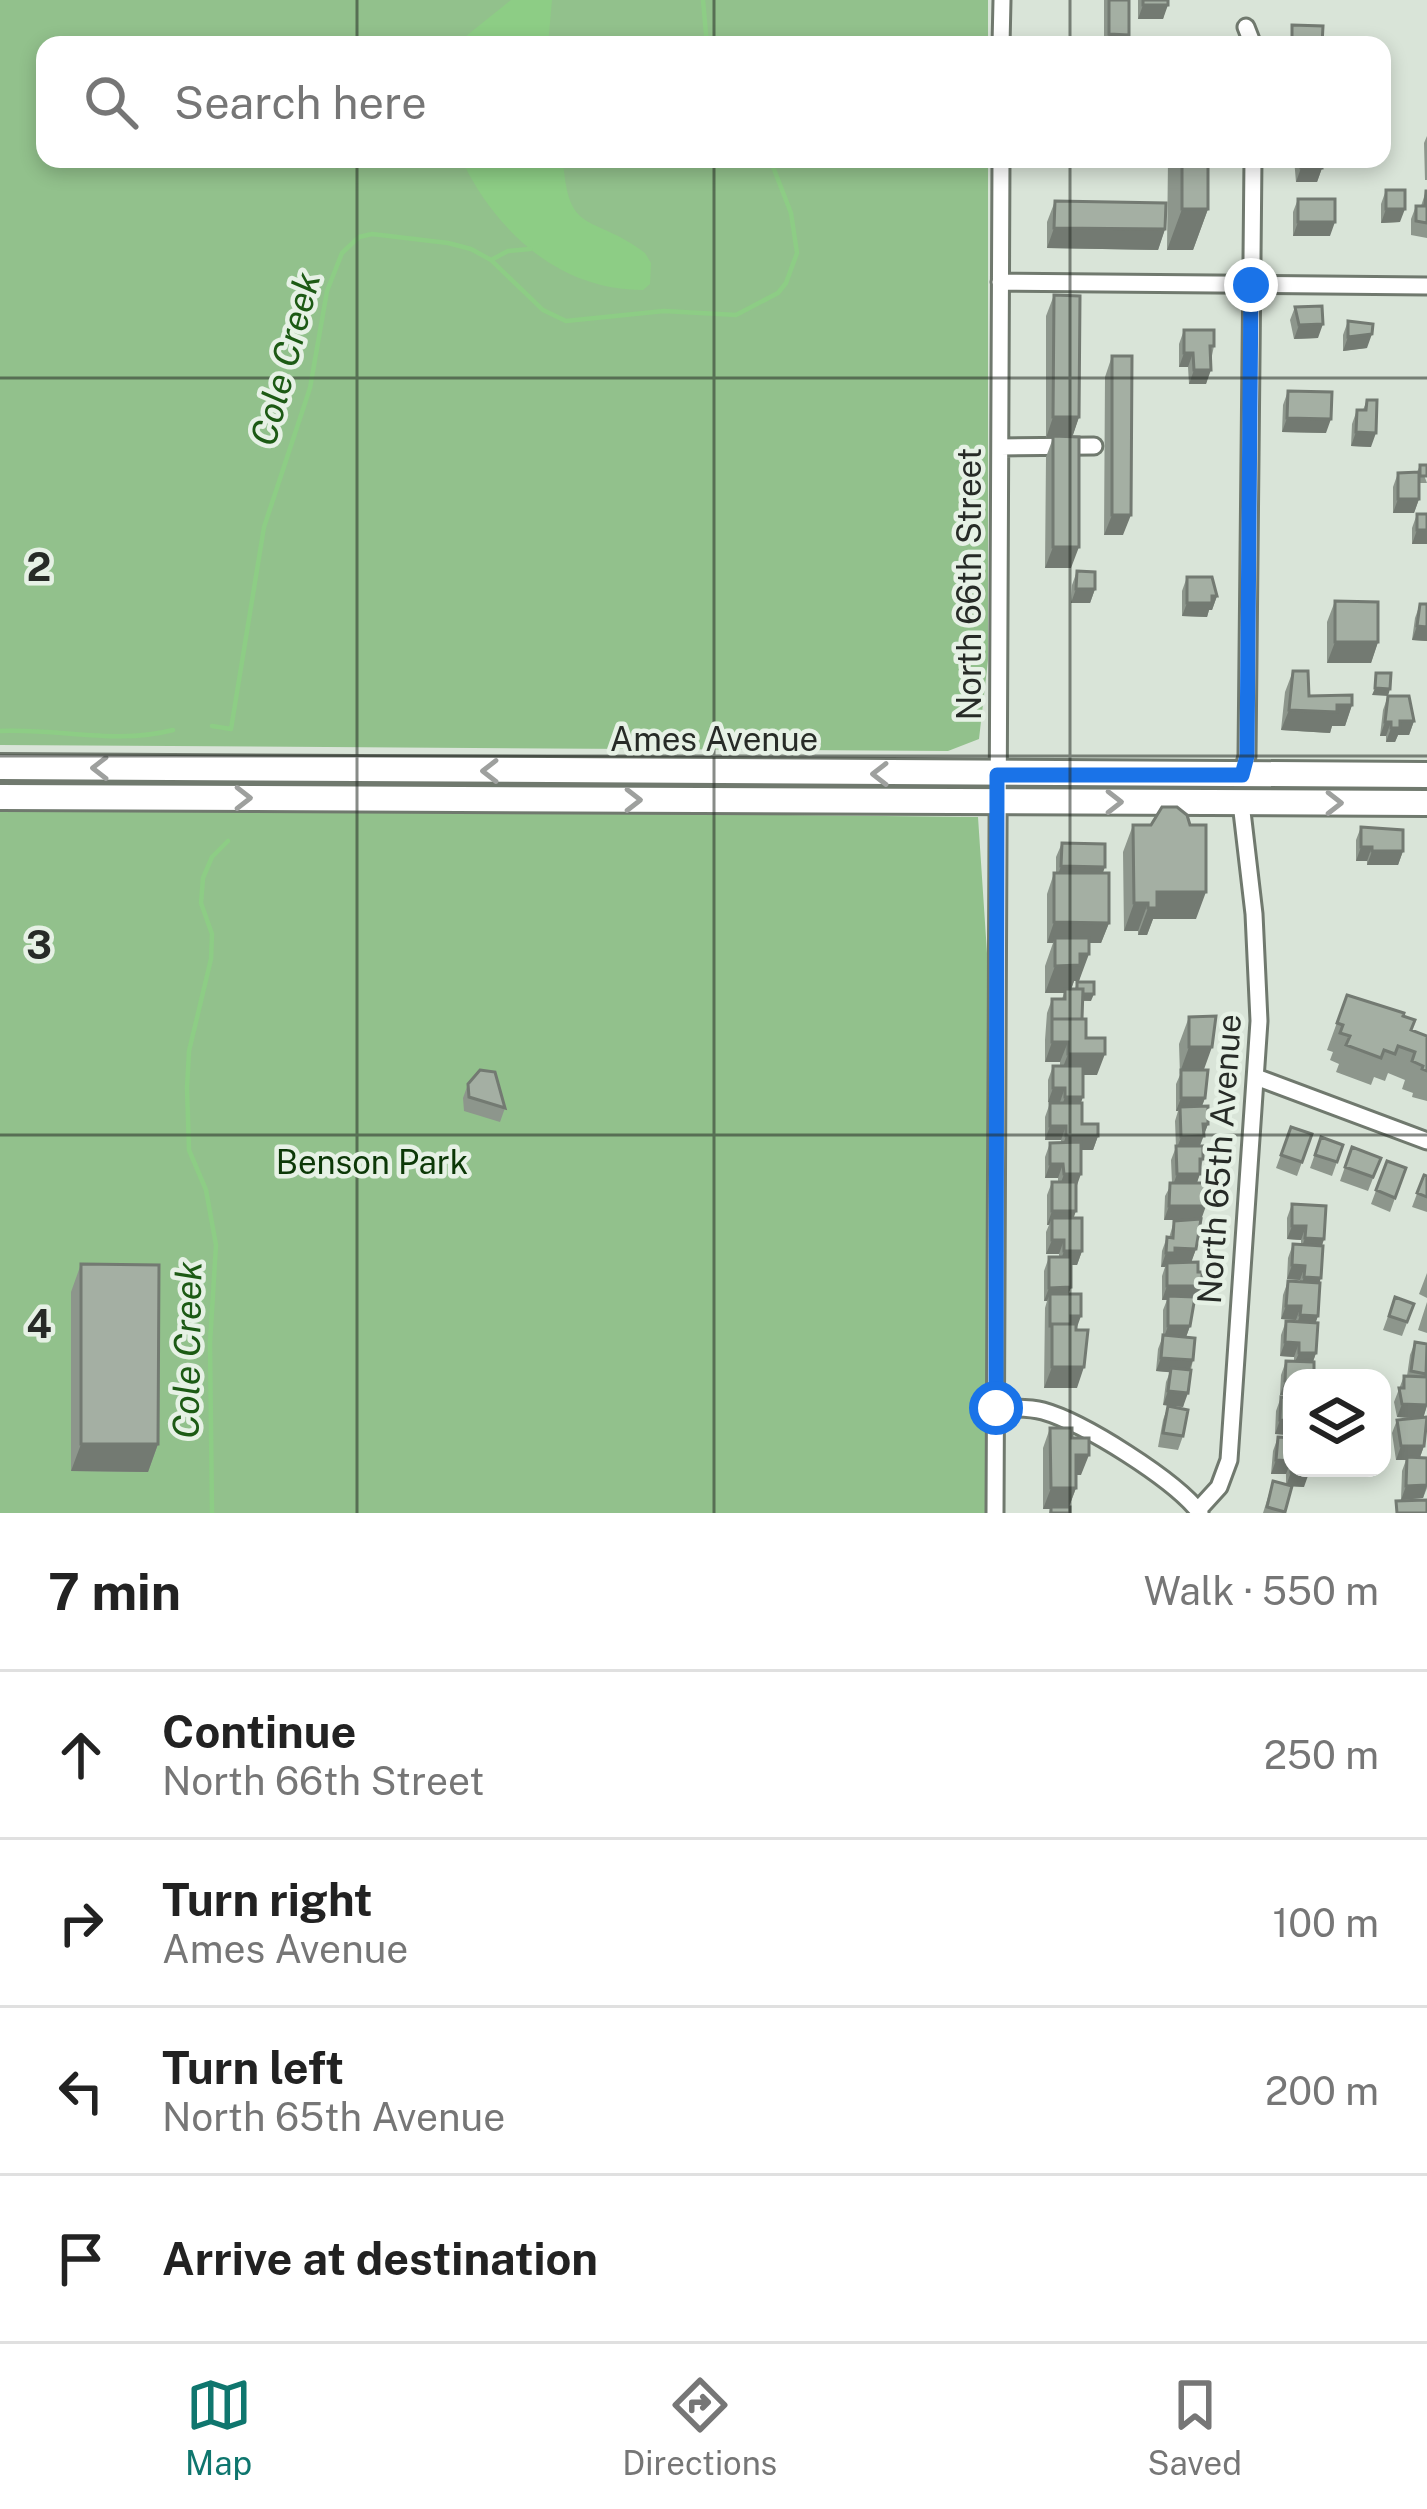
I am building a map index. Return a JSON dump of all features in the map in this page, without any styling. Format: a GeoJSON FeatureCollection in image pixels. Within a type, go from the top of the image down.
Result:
{"type":"FeatureCollection","features":[{"type":"Feature","properties":{"kind":"main road","name":"Ames Avenue"},"geometry":{"type":"LineString","coordinates":[[0,767],[1427,775]]}},
{"type":"Feature","properties":{"kind":"main road","name":"Ames Avenue"},"geometry":{"type":"LineString","coordinates":[[0,797],[1427,803]]}},
{"type":"Feature","properties":{"kind":"street"},"geometry":{"type":"LineString","coordinates":[[1001,36],[1002,0]]}},
{"type":"Feature","properties":{"kind":"street"},"geometry":{"type":"LineString","coordinates":[[1246,27],[1249,36]]}},
{"type":"Feature","properties":{"kind":"street","name":"North 66th Street"},"geometry":{"type":"LineString","coordinates":[[995,1513],[1001,168]]}},
{"type":"Feature","properties":{"kind":"street"},"geometry":{"type":"LineString","coordinates":[[1242,775],[1247,756],[1253,168]]}},
{"type":"Feature","properties":{"kind":"street"},"geometry":{"type":"LineString","coordinates":[[1000,282],[1427,286]]}},
{"type":"Feature","properties":{"kind":"street"},"geometry":{"type":"LineString","coordinates":[[1000,447],[1094,446]]}},
{"type":"Feature","properties":{"kind":"street","name":"North 65th Avenue"},"geometry":{"type":"LineString","coordinates":[[1199,1511],[1220,1487],[1229,1460],[1256,1077],[1259,985],[1241,803]]}},
{"type":"Feature","properties":{"kind":"street"},"geometry":{"type":"LineString","coordinates":[[1256,1077],[1427,1141]]}},
{"type":"Feature","properties":{"kind":"street"},"geometry":{"type":"LineString","coordinates":[[996,1408],[1031,1409],[1062,1419],[1170,1482],[1199,1511]]}},
{"type":"Feature","properties":{"kind":"green space"},"geometry":{"type":"Polygon","coordinates":[[[0,0],[988,0],[988,36],[36,36],[36,168],[988,168],[988,660],[979,739],[948,751],[0,745],[0,0]]]}},
{"type":"Feature","properties":{"kind":"green space","name":"Benson Park"},"geometry":{"type":"Polygon","coordinates":[[[0,807],[978,817],[987,953],[986,1513],[0,1513],[0,807]]]}},
{"type":"Feature","properties":{"kind":"shaded area"},"geometry":{"type":"Polygon","coordinates":[[[511,0],[552,0],[549,36],[466,36],[511,0]]]}},
{"type":"Feature","properties":{"kind":"shaded area"},"geometry":{"type":"Polygon","coordinates":[[[466,168],[564,168],[577,213],[645,253],[651,263],[650,284],[643,290],[612,287],[557,268],[512,232],[466,168]]]}},
{"type":"Feature","properties":{"kind":"building"},"geometry":{"type":"Polygon","coordinates":[[[1109,0],[1129,0],[1129,35],[1109,34],[1109,0]]]}},
{"type":"Feature","properties":{"kind":"building"},"geometry":{"type":"Polygon","coordinates":[[[1143,0],[1168,0],[1168,5],[1143,5],[1143,0]]]}},
{"type":"Feature","properties":{"kind":"building"},"geometry":{"type":"Polygon","coordinates":[[[1292,25],[1323,26],[1322,36],[1292,36],[1292,25]]]}},
{"type":"Feature","properties":{"kind":"building"},"geometry":{"type":"Polygon","coordinates":[[[1182,168],[1208,168],[1208,209],[1182,209],[1182,168]]]}},
{"type":"Feature","properties":{"kind":"building"},"geometry":{"type":"Polygon","coordinates":[[[1386,190],[1405,190],[1405,209],[1386,209],[1386,190]]]}},
{"type":"Feature","properties":{"kind":"building"},"geometry":{"type":"Polygon","coordinates":[[[1426,191],[1427,223],[1416,221],[1416,206],[1425,206],[1426,191]]]}},
{"type":"Feature","properties":{"kind":"building"},"geometry":{"type":"Polygon","coordinates":[[[1298,199],[1335,199],[1335,222],[1298,222],[1298,199]]]}},
{"type":"Feature","properties":{"kind":"building"},"geometry":{"type":"Polygon","coordinates":[[[1055,201],[1166,203],[1165,229],[1054,228],[1055,201]]]}},
{"type":"Feature","properties":{"kind":"building"},"geometry":{"type":"Polygon","coordinates":[[[1054,295],[1080,296],[1079,417],[1053,417],[1054,295]]]}},
{"type":"Feature","properties":{"kind":"building"},"geometry":{"type":"Polygon","coordinates":[[[1322,306],[1323,324],[1299,325],[1295,307],[1322,306]]]}},
{"type":"Feature","properties":{"kind":"building"},"geometry":{"type":"Polygon","coordinates":[[[1348,321],[1373,324],[1372,334],[1348,337],[1348,321]]]}},
{"type":"Feature","properties":{"kind":"building"},"geometry":{"type":"Polygon","coordinates":[[[1184,330],[1214,330],[1211,370],[1194,370],[1193,353],[1184,353],[1184,330]]]}},
{"type":"Feature","properties":{"kind":"building"},"geometry":{"type":"Polygon","coordinates":[[[1112,356],[1132,356],[1131,515],[1112,515],[1112,356]]]}},
{"type":"Feature","properties":{"kind":"building"},"geometry":{"type":"Polygon","coordinates":[[[1288,391],[1332,392],[1331,419],[1287,418],[1288,391]]]}},
{"type":"Feature","properties":{"kind":"building"},"geometry":{"type":"Polygon","coordinates":[[[1367,400],[1377,400],[1376,433],[1356,432],[1357,410],[1366,410],[1367,400]]]}},
{"type":"Feature","properties":{"kind":"building"},"geometry":{"type":"Polygon","coordinates":[[[1053,436],[1079,437],[1079,547],[1053,547],[1053,436]]]}},
{"type":"Feature","properties":{"kind":"building"},"geometry":{"type":"Polygon","coordinates":[[[1419,472],[1419,499],[1398,499],[1398,473],[1419,472]]]}},
{"type":"Feature","properties":{"kind":"building"},"geometry":{"type":"Polygon","coordinates":[[[1417,514],[1427,514],[1427,530],[1417,530],[1417,514]]]}},
{"type":"Feature","properties":{"kind":"building"},"geometry":{"type":"Polygon","coordinates":[[[1077,571],[1095,572],[1095,589],[1076,589],[1077,571]]]}},
{"type":"Feature","properties":{"kind":"building"},"geometry":{"type":"Polygon","coordinates":[[[1187,577],[1212,577],[1217,596],[1212,596],[1212,603],[1187,603],[1187,577]]]}},
{"type":"Feature","properties":{"kind":"building"},"geometry":{"type":"Polygon","coordinates":[[[1335,601],[1378,602],[1378,642],[1335,642],[1335,601]]]}},
{"type":"Feature","properties":{"kind":"building"},"geometry":{"type":"Polygon","coordinates":[[[1420,604],[1427,604],[1427,627],[1417,626],[1420,604]]]}},
{"type":"Feature","properties":{"kind":"building"},"geometry":{"type":"Polygon","coordinates":[[[1293,671],[1308,671],[1309,696],[1352,695],[1352,705],[1337,705],[1337,712],[1289,710],[1293,671]]]}},
{"type":"Feature","properties":{"kind":"building"},"geometry":{"type":"Polygon","coordinates":[[[1376,673],[1391,673],[1390,689],[1375,688],[1376,673]]]}},
{"type":"Feature","properties":{"kind":"building"},"geometry":{"type":"Polygon","coordinates":[[[1388,696],[1409,696],[1414,721],[1400,721],[1400,728],[1391,728],[1391,722],[1385,722],[1388,696]]]}},
{"type":"Feature","properties":{"kind":"building"},"geometry":{"type":"Polygon","coordinates":[[[1162,807],[1177,807],[1190,825],[1206,825],[1206,892],[1157,892],[1157,908],[1148,908],[1148,903],[1134,903],[1133,825],[1151,825],[1162,807]]]}},
{"type":"Feature","properties":{"kind":"building"},"geometry":{"type":"Polygon","coordinates":[[[1361,827],[1403,830],[1403,851],[1361,847],[1361,827]]]}},
{"type":"Feature","properties":{"kind":"building"},"geometry":{"type":"Polygon","coordinates":[[[1062,843],[1105,844],[1105,867],[1061,866],[1062,843]]]}},
{"type":"Feature","properties":{"kind":"building"},"geometry":{"type":"Polygon","coordinates":[[[1054,873],[1109,873],[1109,923],[1054,922],[1054,873]]]}},
{"type":"Feature","properties":{"kind":"building"},"geometry":{"type":"Polygon","coordinates":[[[1055,938],[1089,938],[1089,954],[1080,954],[1080,965],[1055,966],[1055,938]]]}},
{"type":"Feature","properties":{"kind":"building"},"geometry":{"type":"Polygon","coordinates":[[[1077,982],[1094,982],[1094,994],[1083,994],[1077,982]]]}},
{"type":"Feature","properties":{"kind":"building"},"geometry":{"type":"Polygon","coordinates":[[[1065,989],[1083,989],[1082,1019],[1052,1019],[1052,999],[1065,999],[1065,989]]]}},
{"type":"Feature","properties":{"kind":"building"},"geometry":{"type":"Polygon","coordinates":[[[1347,995],[1415,1020],[1411,1030],[1427,1036],[1427,1071],[1412,1061],[1415,1052],[1398,1046],[1395,1054],[1384,1050],[1381,1058],[1346,1045],[1350,1036],[1340,1033],[1343,1025],[1337,1023],[1347,995]]]}},
{"type":"Feature","properties":{"kind":"building"},"geometry":{"type":"Polygon","coordinates":[[[1216,1016],[1212,1047],[1189,1047],[1189,1017],[1216,1016]]]}},
{"type":"Feature","properties":{"kind":"building"},"geometry":{"type":"Polygon","coordinates":[[[1052,1019],[1086,1019],[1086,1038],[1105,1038],[1105,1054],[1068,1054],[1068,1042],[1052,1042],[1052,1019]]]}},
{"type":"Feature","properties":{"kind":"building"},"geometry":{"type":"Polygon","coordinates":[[[1053,1066],[1083,1066],[1083,1097],[1065,1097],[1065,1088],[1053,1088],[1053,1066]]]}},
{"type":"Feature","properties":{"kind":"building"},"geometry":{"type":"Polygon","coordinates":[[[480,1070],[495,1072],[505,1108],[469,1097],[468,1084],[480,1070]]]}},
{"type":"Feature","properties":{"kind":"building"},"geometry":{"type":"Polygon","coordinates":[[[1181,1070],[1208,1070],[1205,1098],[1181,1098],[1181,1070]]]}},
{"type":"Feature","properties":{"kind":"building"},"geometry":{"type":"Polygon","coordinates":[[[1050,1103],[1082,1103],[1082,1124],[1098,1124],[1098,1136],[1066,1136],[1066,1126],[1050,1126],[1050,1103]]]}},
{"type":"Feature","properties":{"kind":"building"},"geometry":{"type":"Polygon","coordinates":[[[1208,1106],[1204,1136],[1181,1137],[1180,1107],[1208,1106]]]}},
{"type":"Feature","properties":{"kind":"building"},"geometry":{"type":"Polygon","coordinates":[[[1291,1127],[1312,1134],[1302,1162],[1281,1155],[1291,1127]]]}},
{"type":"Feature","properties":{"kind":"building"},"geometry":{"type":"Polygon","coordinates":[[[1321,1137],[1343,1145],[1337,1162],[1315,1155],[1321,1137]]]}},
{"type":"Feature","properties":{"kind":"building"},"geometry":{"type":"Polygon","coordinates":[[[1081,1142],[1081,1174],[1064,1174],[1063,1164],[1050,1164],[1050,1143],[1081,1142]]]}},
{"type":"Feature","properties":{"kind":"building"},"geometry":{"type":"Polygon","coordinates":[[[1176,1146],[1203,1146],[1200,1174],[1177,1174],[1176,1146]]]}},
{"type":"Feature","properties":{"kind":"building"},"geometry":{"type":"Polygon","coordinates":[[[1352,1147],[1381,1158],[1373,1177],[1345,1167],[1352,1147]]]}},
{"type":"Feature","properties":{"kind":"building"},"geometry":{"type":"Polygon","coordinates":[[[1387,1161],[1406,1168],[1395,1198],[1376,1190],[1387,1161]]]}},
{"type":"Feature","properties":{"kind":"building"},"geometry":{"type":"Polygon","coordinates":[[[1427,1176],[1427,1197],[1417,1193],[1427,1176]]]}},
{"type":"Feature","properties":{"kind":"building"},"geometry":{"type":"Polygon","coordinates":[[[1052,1182],[1076,1182],[1076,1211],[1052,1211],[1052,1182]]]}},
{"type":"Feature","properties":{"kind":"building"},"geometry":{"type":"Polygon","coordinates":[[[1170,1183],[1206,1183],[1206,1206],[1169,1206],[1170,1183]]]}},
{"type":"Feature","properties":{"kind":"building"},"geometry":{"type":"Polygon","coordinates":[[[1292,1204],[1326,1206],[1324,1239],[1305,1238],[1306,1226],[1292,1226],[1292,1204]]]}},
{"type":"Feature","properties":{"kind":"building"},"geometry":{"type":"Polygon","coordinates":[[[1052,1218],[1082,1218],[1082,1251],[1064,1251],[1064,1240],[1052,1240],[1052,1218]]]}},
{"type":"Feature","properties":{"kind":"building"},"geometry":{"type":"Polygon","coordinates":[[[1201,1219],[1196,1249],[1175,1248],[1175,1253],[1166,1253],[1174,1221],[1201,1219]]]}},
{"type":"Feature","properties":{"kind":"building"},"geometry":{"type":"Polygon","coordinates":[[[1293,1244],[1323,1246],[1321,1278],[1304,1277],[1305,1266],[1292,1265],[1293,1244]]]}},
{"type":"Feature","properties":{"kind":"building"},"geometry":{"type":"Polygon","coordinates":[[[1049,1257],[1071,1257],[1071,1287],[1049,1288],[1049,1257]]]}},
{"type":"Feature","properties":{"kind":"building"},"geometry":{"type":"Polygon","coordinates":[[[1198,1262],[1202,1286],[1167,1286],[1167,1263],[1198,1262]]]}},
{"type":"Feature","properties":{"kind":"building"},"geometry":{"type":"Polygon","coordinates":[[[81,1264],[159,1265],[158,1444],[81,1444],[81,1264]]]}},
{"type":"Feature","properties":{"kind":"building"},"geometry":{"type":"Polygon","coordinates":[[[1288,1281],[1320,1283],[1318,1316],[1300,1315],[1301,1306],[1286,1306],[1288,1281]]]}},
{"type":"Feature","properties":{"kind":"building"},"geometry":{"type":"Polygon","coordinates":[[[1050,1294],[1081,1294],[1081,1316],[1071,1316],[1071,1324],[1050,1326],[1050,1294]]]}},
{"type":"Feature","properties":{"kind":"building"},"geometry":{"type":"Polygon","coordinates":[[[1168,1296],[1195,1297],[1190,1326],[1168,1326],[1168,1296]]]}},
{"type":"Feature","properties":{"kind":"building"},"geometry":{"type":"Polygon","coordinates":[[[1395,1297],[1414,1304],[1407,1322],[1389,1316],[1395,1297]]]}},
{"type":"Feature","properties":{"kind":"building"},"geometry":{"type":"Polygon","coordinates":[[[1286,1321],[1318,1323],[1316,1353],[1299,1353],[1299,1343],[1285,1342],[1286,1321]]]}},
{"type":"Feature","properties":{"kind":"building"},"geometry":{"type":"Polygon","coordinates":[[[1052,1324],[1076,1324],[1076,1330],[1088,1330],[1084,1367],[1052,1367],[1052,1324]]]}},
{"type":"Feature","properties":{"kind":"building"},"geometry":{"type":"Polygon","coordinates":[[[1163,1335],[1195,1338],[1193,1360],[1161,1358],[1163,1335]]]}},
{"type":"Feature","properties":{"kind":"building"},"geometry":{"type":"Polygon","coordinates":[[[1415,1342],[1427,1344],[1426,1374],[1411,1371],[1415,1342]]]}},
{"type":"Feature","properties":{"kind":"building"},"geometry":{"type":"Polygon","coordinates":[[[1286,1361],[1314,1362],[1314,1369],[1286,1369],[1286,1361]]]}},
{"type":"Feature","properties":{"kind":"building"},"geometry":{"type":"Polygon","coordinates":[[[1171,1368],[1191,1370],[1188,1393],[1168,1391],[1171,1368]]]}},
{"type":"Feature","properties":{"kind":"building"},"geometry":{"type":"Polygon","coordinates":[[[1404,1376],[1427,1377],[1427,1405],[1402,1404],[1399,1388],[1404,1388],[1404,1376]]]}},
{"type":"Feature","properties":{"kind":"building"},"geometry":{"type":"Polygon","coordinates":[[[1168,1406],[1188,1410],[1183,1436],[1163,1433],[1168,1406]]]}},
{"type":"Feature","properties":{"kind":"building"},"geometry":{"type":"Polygon","coordinates":[[[1427,1417],[1424,1446],[1401,1446],[1397,1420],[1427,1417]]]}},
{"type":"Feature","properties":{"kind":"building"},"geometry":{"type":"Polygon","coordinates":[[[1050,1428],[1072,1428],[1072,1438],[1089,1438],[1089,1455],[1076,1455],[1076,1488],[1051,1488],[1050,1428]]]}},
{"type":"Feature","properties":{"kind":"building"},"geometry":{"type":"Polygon","coordinates":[[[1278,1437],[1283,1437],[1283,1460],[1276,1460],[1278,1437]]]}},
{"type":"Feature","properties":{"kind":"building"},"geometry":{"type":"Polygon","coordinates":[[[1407,1457],[1427,1458],[1427,1485],[1406,1486],[1407,1457]]]}},
{"type":"Feature","properties":{"kind":"building"},"geometry":{"type":"Polygon","coordinates":[[[1273,1481],[1292,1486],[1285,1512],[1267,1507],[1273,1481]]]}},
{"type":"Feature","properties":{"kind":"building"},"geometry":{"type":"Polygon","coordinates":[[[1427,1500],[1427,1513],[1397,1513],[1396,1501],[1427,1500]]]}},
{"type":"Feature","properties":{"kind":"building"},"geometry":{"type":"Polygon","coordinates":[[[1051,1507],[1070,1507],[1070,1513],[1051,1513],[1051,1507]]]}},
{"type":"Feature","properties":{"kind":"waterway","name":"Cole Creek"},"geometry":{"type":"LineString","coordinates":[[703,0],[706,36]]}},
{"type":"Feature","properties":{"kind":"waterway","name":"Cole Creek"},"geometry":{"type":"LineString","coordinates":[[212,726],[231,729],[264,527],[310,388],[327,291],[342,253],[359,237],[372,234],[471,249],[491,260],[543,310],[566,321],[664,311],[736,315],[778,293],[797,253],[791,213],[774,168]]}},
{"type":"Feature","properties":{"kind":"waterway"},"geometry":{"type":"LineString","coordinates":[[491,260],[508,251],[530,249]]}},
{"type":"Feature","properties":{"kind":"waterway"},"geometry":{"type":"LineString","coordinates":[[0,731],[130,736],[173,730]]}},
{"type":"Feature","properties":{"kind":"waterway","name":"Cole Creek"},"geometry":{"type":"LineString","coordinates":[[212,1513],[210,1343],[216,1245],[206,1190],[189,1150],[187,1088],[189,1051],[211,959],[212,934],[201,903],[203,878],[212,857],[228,841]]}},
{"type":"Feature","properties":{"kind":"route"},"geometry":{"type":"LineString","coordinates":[[996,1408],[997,775],[1242,775],[1247,756],[1251,285]]}}]}
